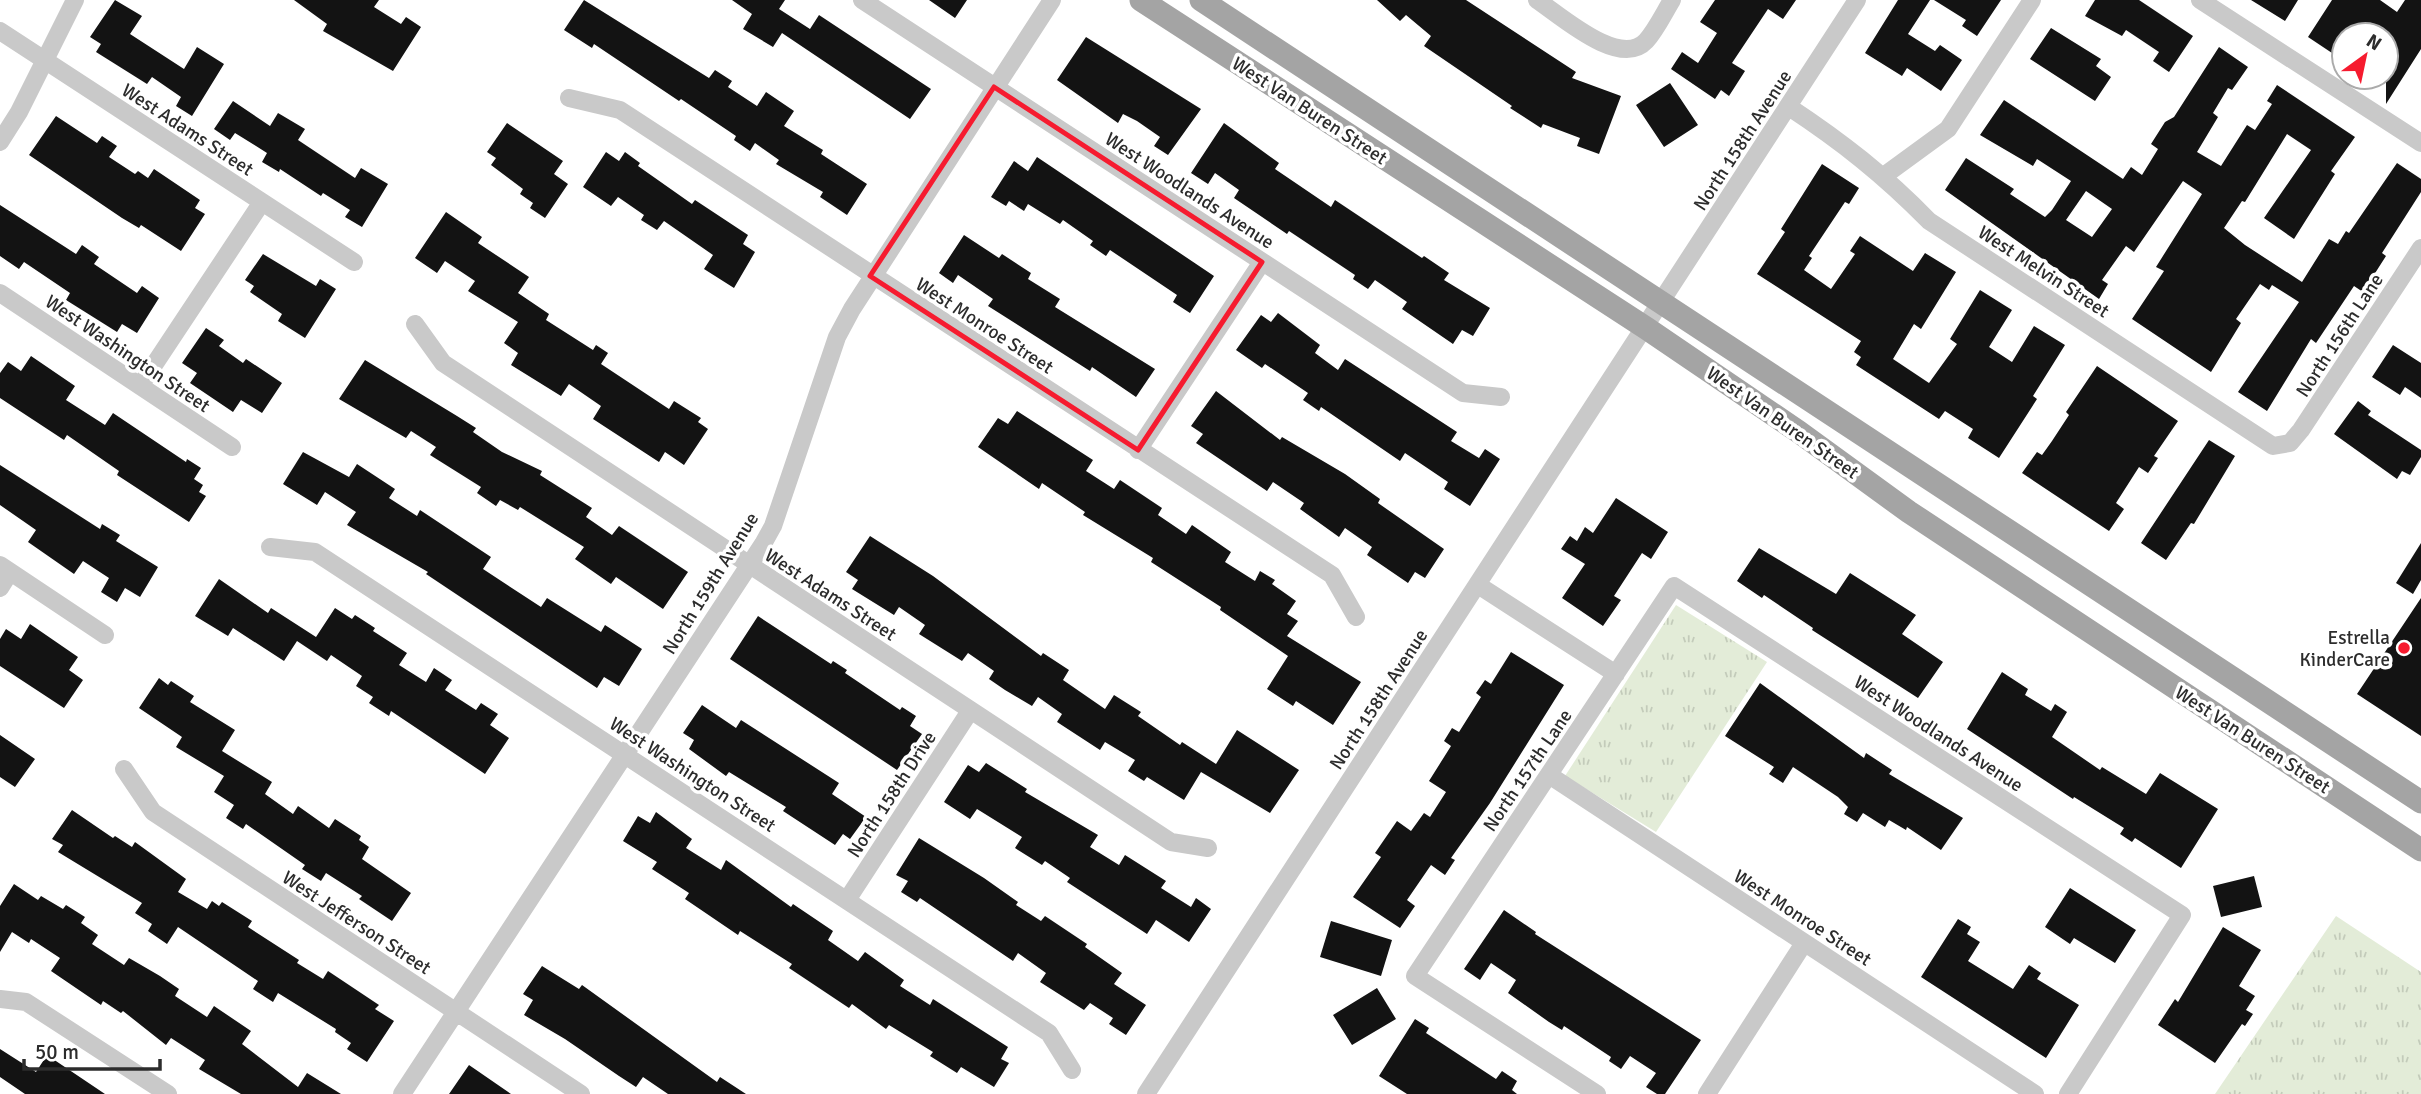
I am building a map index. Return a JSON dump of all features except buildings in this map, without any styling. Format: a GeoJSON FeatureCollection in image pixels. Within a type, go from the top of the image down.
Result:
{"type":"FeatureCollection","features":[{"type":"Feature","properties":{"kind":"main road","name":"West Van Buren Street"},"geometry":{"type":"LineString","coordinates":[[1141,0],[1646,328],[1799,432],[1909,512],[2421,850]]}},
{"type":"Feature","properties":{"kind":"main road","name":"West Van Buren Street"},"geometry":{"type":"LineString","coordinates":[[1201,0],[2421,802]]}},
{"type":"Feature","properties":{"kind":"street"},"geometry":{"type":"LineString","coordinates":[[0,142],[46,60],[75,0]]}},
{"type":"Feature","properties":{"kind":"street","name":"West Woodlands Avenue"},"geometry":{"type":"LineString","coordinates":[[862,0],[1463,393],[1501,397]]}},
{"type":"Feature","properties":{"kind":"street","name":"North 159th Avenue"},"geometry":{"type":"LineString","coordinates":[[402,1094],[750,566],[773,526],[837,337],[870,276],[1052,0]]}},
{"type":"Feature","properties":{"kind":"street"},"geometry":{"type":"LineString","coordinates":[[1537,0],[1610,48],[1630,51],[1645,43],[1672,0]]}},
{"type":"Feature","properties":{"kind":"street","name":"North 158th Avenue"},"geometry":{"type":"LineString","coordinates":[[1146,1094],[1857,0]]}},
{"type":"Feature","properties":{"kind":"street"},"geometry":{"type":"LineString","coordinates":[[1885,176],[1948,129],[2032,0]]}},
{"type":"Feature","properties":{"kind":"street"},"geometry":{"type":"LineString","coordinates":[[2200,0],[2421,143]]}},
{"type":"Feature","properties":{"kind":"street","name":"West Adams Street"},"geometry":{"type":"LineString","coordinates":[[0,31],[354,262]]}},
{"type":"Feature","properties":{"kind":"street","name":"West Monroe Street"},"geometry":{"type":"LineString","coordinates":[[569,98],[620,110],[870,276],[1332,575],[1356,617]]}},
{"type":"Feature","properties":{"kind":"street","name":"West Melvin Street"},"geometry":{"type":"LineString","coordinates":[[1789,107],[1842,142],[1885,176],[1929,221],[1963,244],[2273,446],[2290,443]]}},
{"type":"Feature","properties":{"kind":"street"},"geometry":{"type":"LineString","coordinates":[[140,386],[262,202]]}},
{"type":"Feature","properties":{"kind":"street","name":"North 156th Lane"},"geometry":{"type":"LineString","coordinates":[[2290,443],[2421,248]]}},
{"type":"Feature","properties":{"kind":"street"},"geometry":{"type":"LineString","coordinates":[[1138,450],[1262,262]]}},
{"type":"Feature","properties":{"kind":"street","name":"West Washington Street"},"geometry":{"type":"LineString","coordinates":[[0,293],[232,447]]}},
{"type":"Feature","properties":{"kind":"street","name":"West Adams Street"},"geometry":{"type":"LineString","coordinates":[[415,324],[443,363],[750,566],[1171,842],[1208,848]]}},
{"type":"Feature","properties":{"kind":"street","name":"West Washington Street"},"geometry":{"type":"LineString","coordinates":[[270,547],[315,552],[626,754],[1049,1033],[1072,1070]]}},
{"type":"Feature","properties":{"kind":"street"},"geometry":{"type":"LineString","coordinates":[[0,588],[5,568],[105,635]]}},
{"type":"Feature","properties":{"kind":"street"},"geometry":{"type":"LineString","coordinates":[[1478,585],[1616,674]]}},
{"type":"Feature","properties":{"kind":"street","name":"West Woodlands Avenue"},"geometry":{"type":"LineString","coordinates":[[1674,586],[2182,915],[2068,1094]]}},
{"type":"Feature","properties":{"kind":"street","name":"North 157th Lane"},"geometry":{"type":"LineString","coordinates":[[1597,1094],[1415,976],[1674,586]]}},
{"type":"Feature","properties":{"kind":"street","name":"North 158th Drive"},"geometry":{"type":"LineString","coordinates":[[847,900],[971,711]]}},
{"type":"Feature","properties":{"kind":"street","name":"West Jefferson Street"},"geometry":{"type":"LineString","coordinates":[[124,769],[153,812],[581,1094]]}},
{"type":"Feature","properties":{"kind":"street","name":"West Monroe Street"},"geometry":{"type":"LineString","coordinates":[[1549,775],[2035,1094]]}},
{"type":"Feature","properties":{"kind":"street"},"geometry":{"type":"LineString","coordinates":[[1707,1094],[1804,943]]}},
{"type":"Feature","properties":{"kind":"street"},"geometry":{"type":"LineString","coordinates":[[0,999],[26,1003],[168,1094]]}},
{"type":"Feature","properties":{"kind":"highlighted area"},"geometry":{"type":"Polygon","coordinates":[[[994,87],[1262,262],[1138,450],[870,276],[994,87]]]}},
{"type":"Feature","properties":{"kind":"green space"},"geometry":{"type":"Polygon","coordinates":[[[1676,605],[1767,662],[1656,832],[1565,776],[1676,605]]]}},
{"type":"Feature","properties":{"kind":"green space"},"geometry":{"type":"Polygon","coordinates":[[[2336,916],[2421,972],[2421,1094],[2215,1094],[2336,916]]]}},
{"type":"Feature","properties":{"kind":"place","name":"Estrella KinderCare"},"geometry":{"type":"Point","coordinates":[2404,648]}}]}
